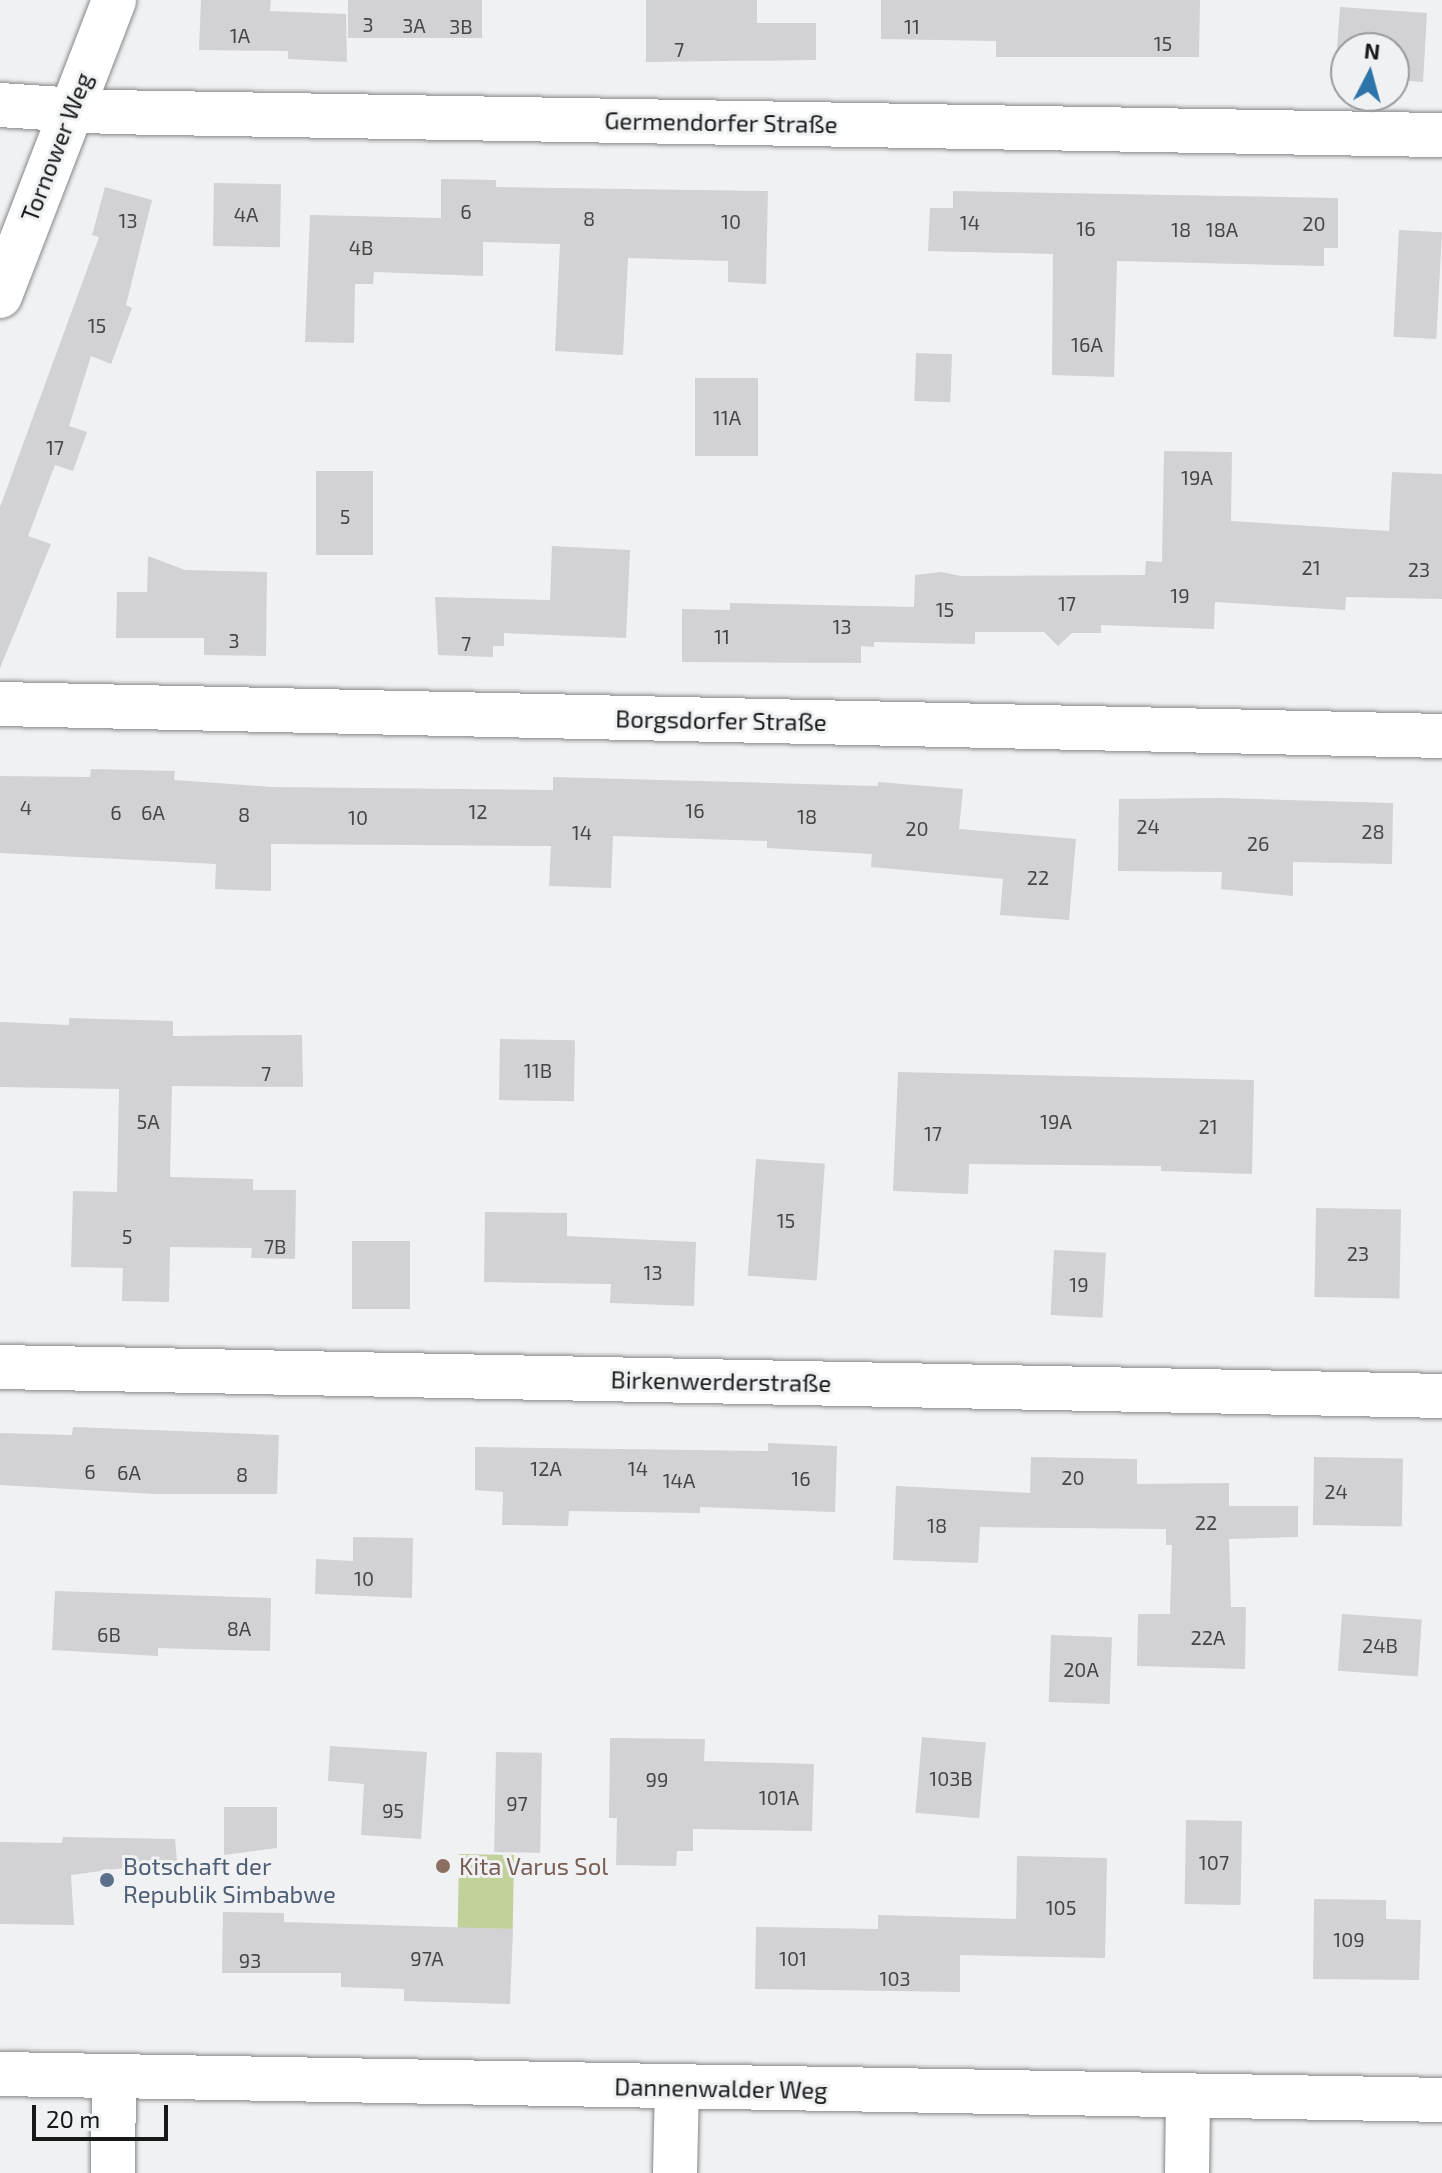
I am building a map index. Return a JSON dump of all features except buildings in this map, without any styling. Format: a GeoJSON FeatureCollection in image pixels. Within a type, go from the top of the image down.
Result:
{"type":"FeatureCollection","features":[{"type":"Feature","properties":{"kind":"street","name":"Tornower Weg"},"geometry":{"type":"LineString","coordinates":[[0,296],[69,109],[114,0]]}},
{"type":"Feature","properties":{"kind":"street","name":"Germendorfer Straße"},"geometry":{"type":"LineString","coordinates":[[0,105],[69,109],[1442,135]]}},
{"type":"Feature","properties":{"kind":"street","name":"Borgsdorfer Straße"},"geometry":{"type":"LineString","coordinates":[[0,704],[1442,736]]}},
{"type":"Feature","properties":{"kind":"street","name":"Birkenwerderstraße"},"geometry":{"type":"LineString","coordinates":[[0,1367],[1442,1396]]}},
{"type":"Feature","properties":{"kind":"street","name":"Dannenwalder Weg"},"geometry":{"type":"LineString","coordinates":[[0,2074],[1188,2098],[1442,2100]]}},
{"type":"Feature","properties":{"kind":"street"},"geometry":{"type":"LineString","coordinates":[[113,2173],[114,2076]]}},
{"type":"Feature","properties":{"kind":"street"},"geometry":{"type":"LineString","coordinates":[[675,2173],[677,2088]]}},
{"type":"Feature","properties":{"kind":"street"},"geometry":{"type":"LineString","coordinates":[[1187,2173],[1188,2098]]}},
{"type":"Feature","properties":{"kind":"green space"},"geometry":{"type":"Polygon","coordinates":[[[459,1854],[514,1855],[513,1929],[458,1928],[459,1854]]]}},
{"type":"Feature","properties":{"kind":"place","name":"Kita Varus Sol"},"geometry":{"type":"Point","coordinates":[443,1866]}},
{"type":"Feature","properties":{"kind":"place","name":"Botschaft der Republik Simbabwe"},"geometry":{"type":"Point","coordinates":[107,1880]}}]}
